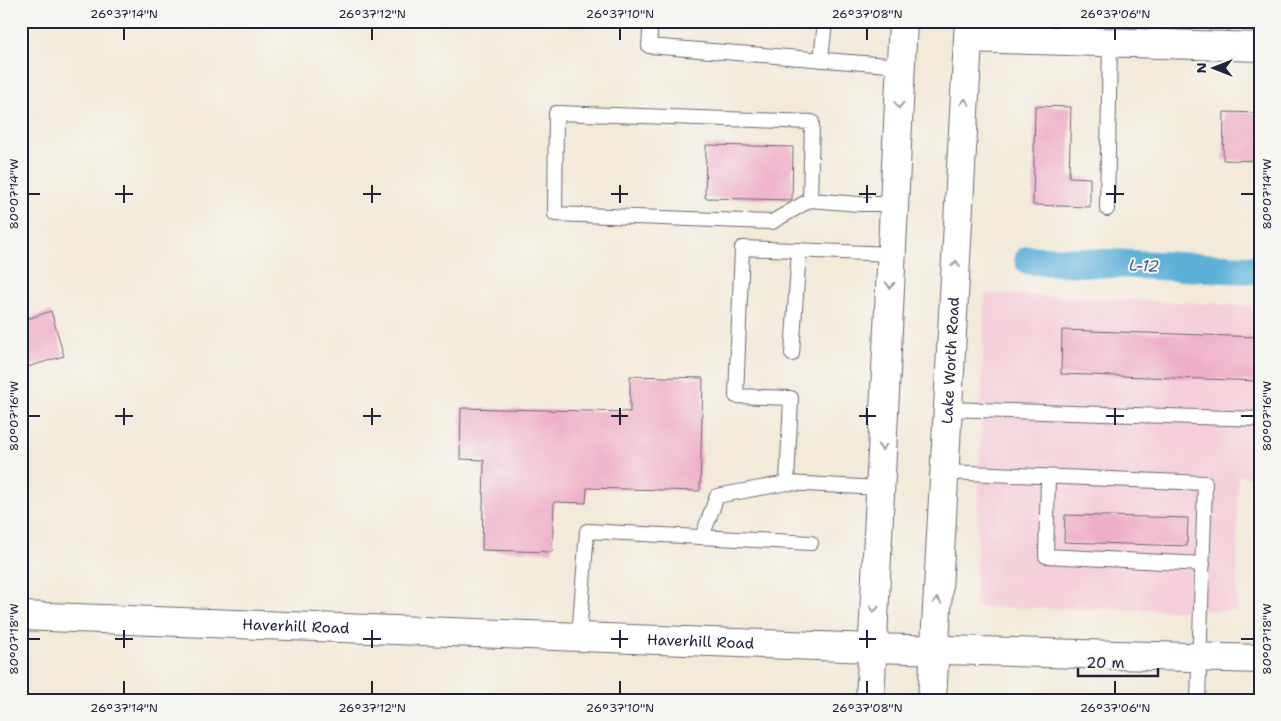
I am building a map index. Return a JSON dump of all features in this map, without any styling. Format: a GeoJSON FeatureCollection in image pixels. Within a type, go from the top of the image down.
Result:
{"type":"FeatureCollection","features":[{"type":"Feature","properties":{"kind":"street"},"geometry":{"type":"LineString","coordinates":[[870,700],[903,21]]}},
{"type":"Feature","properties":{"kind":"street"},"geometry":{"type":"LineString","coordinates":[[969,29],[1079,31],[1110,42],[1260,47]]}},
{"type":"Feature","properties":{"kind":"street","name":"Lake Worth Road"},"geometry":{"type":"LineString","coordinates":[[932,700],[969,29]]}},
{"type":"Feature","properties":{"kind":"street","name":"Haverhill Road"},"geometry":{"type":"LineString","coordinates":[[21,616],[872,648],[1260,660]]}},
{"type":"Feature","properties":{"kind":"lane"},"geometry":{"type":"LineString","coordinates":[[651,21],[649,46],[901,66]]}},
{"type":"Feature","properties":{"kind":"lane"},"geometry":{"type":"LineString","coordinates":[[821,60],[825,21]]}},
{"type":"Feature","properties":{"kind":"lane"},"geometry":{"type":"LineString","coordinates":[[1107,209],[1110,42]]}},
{"type":"Feature","properties":{"kind":"lane"},"geometry":{"type":"LineString","coordinates":[[810,200],[812,122],[556,113],[555,214],[772,222],[810,200],[859,204],[894,204]]}},
{"type":"Feature","properties":{"kind":"lane"},"geometry":{"type":"LineString","coordinates":[[787,483],[790,398],[736,396],[742,248],[891,254]]}},
{"type":"Feature","properties":{"kind":"lane"},"geometry":{"type":"LineString","coordinates":[[792,354],[799,250]]}},
{"type":"Feature","properties":{"kind":"lane"},"geometry":{"type":"LineString","coordinates":[[948,409],[1260,420]]}},
{"type":"Feature","properties":{"kind":"lane"},"geometry":{"type":"LineString","coordinates":[[944,472],[1205,483],[1198,700]]}},
{"type":"Feature","properties":{"kind":"lane"},"geometry":{"type":"LineString","coordinates":[[1048,477],[1046,556],[1203,564]]}},
{"type":"Feature","properties":{"kind":"lane"},"geometry":{"type":"LineString","coordinates":[[702,538],[717,496],[787,483],[880,488]]}},
{"type":"Feature","properties":{"kind":"lane"},"geometry":{"type":"LineString","coordinates":[[579,637],[587,531],[811,544]]}},
{"type":"Feature","properties":{"kind":"shaded area"},"geometry":{"type":"Polygon","coordinates":[[[985,293],[1260,306],[1260,478],[1238,476],[1237,611],[975,607],[985,293]]]}},
{"type":"Feature","properties":{"kind":"building"},"geometry":{"type":"Polygon","coordinates":[[[1035,106],[1071,107],[1069,177],[1090,178],[1090,207],[1033,205],[1035,106]]]}},
{"type":"Feature","properties":{"kind":"building"},"geometry":{"type":"Polygon","coordinates":[[[1224,112],[1260,113],[1260,161],[1223,160],[1224,112]]]}},
{"type":"Feature","properties":{"kind":"building"},"geometry":{"type":"Polygon","coordinates":[[[706,145],[793,147],[792,200],[705,198],[706,145]]]}},
{"type":"Feature","properties":{"kind":"building"},"geometry":{"type":"Polygon","coordinates":[[[51,311],[64,356],[21,369],[21,321],[51,311]]]}},
{"type":"Feature","properties":{"kind":"building"},"geometry":{"type":"Polygon","coordinates":[[[1062,330],[1260,337],[1260,381],[1061,374],[1062,330]]]}},
{"type":"Feature","properties":{"kind":"building"},"geometry":{"type":"Polygon","coordinates":[[[630,376],[703,378],[700,491],[587,488],[586,503],[554,502],[552,552],[482,550],[484,460],[460,459],[461,408],[630,412],[630,376]]]}},
{"type":"Feature","properties":{"kind":"building"},"geometry":{"type":"Polygon","coordinates":[[[1065,515],[1188,518],[1187,546],[1064,542],[1065,515]]]}},
{"type":"Feature","properties":{"kind":"waterway","name":"L-12"},"geometry":{"type":"LineString","coordinates":[[1029,260],[1260,270]]}}]}
